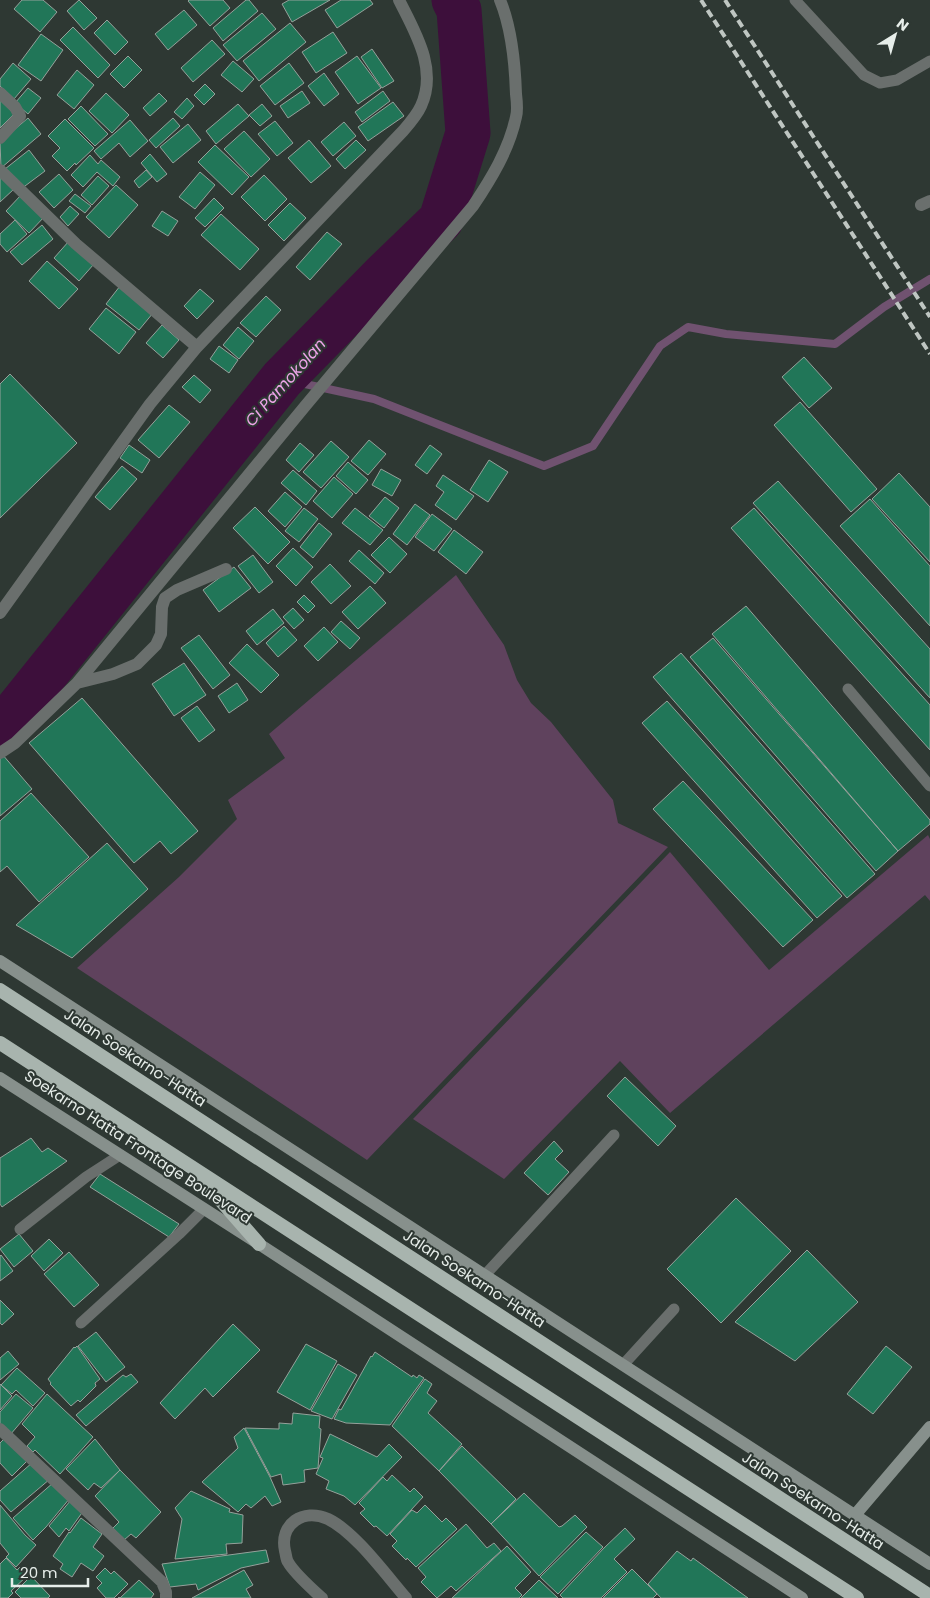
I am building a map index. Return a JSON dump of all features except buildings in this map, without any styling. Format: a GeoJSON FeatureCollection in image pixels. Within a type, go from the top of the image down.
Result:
{"type":"FeatureCollection","features":[{"type":"Feature","properties":{"kind":"highway","name":"Jalan Soekarno-Hatta"},"geometry":{"type":"LineString","coordinates":[[0,990],[930,1596]]}},
{"type":"Feature","properties":{"kind":"highway"},"geometry":{"type":"LineString","coordinates":[[0,1042],[858,1598]]}},
{"type":"Feature","properties":{"kind":"highway"},"geometry":{"type":"LineString","coordinates":[[191,1166],[259,1244]]}},
{"type":"Feature","properties":{"kind":"main road","name":"Jalan Soekarno-Hatta"},"geometry":{"type":"LineString","coordinates":[[0,961],[855,1515]]}},
{"type":"Feature","properties":{"kind":"main road","name":"Soekarno Hatta Frontage Boulevard"},"geometry":{"type":"LineString","coordinates":[[0,1078],[203,1210],[259,1244]]}},
{"type":"Feature","properties":{"kind":"main road"},"geometry":{"type":"LineString","coordinates":[[259,1244],[802,1598]]}},
{"type":"Feature","properties":{"kind":"main road"},"geometry":{"type":"LineString","coordinates":[[930,1427],[855,1515],[930,1564]]}},
{"type":"Feature","properties":{"kind":"street"},"geometry":{"type":"LineString","coordinates":[[0,612],[150,404],[197,347],[403,132],[417,112],[425,94],[427,75],[418,38],[399,0]]}},
{"type":"Feature","properties":{"kind":"street"},"geometry":{"type":"LineString","coordinates":[[0,754],[15,743],[77,683],[334,371],[473,206],[491,180],[511,135],[517,114],[511,41],[500,0]]}},
{"type":"Feature","properties":{"kind":"street"},"geometry":{"type":"LineString","coordinates":[[0,94],[15,107],[20,116],[0,138]]}},
{"type":"Feature","properties":{"kind":"street"},"geometry":{"type":"LineString","coordinates":[[0,170],[76,244],[197,347]]}},
{"type":"Feature","properties":{"kind":"street"},"geometry":{"type":"LineString","coordinates":[[77,683],[137,664],[156,645],[161,634],[162,607],[165,598],[176,590],[226,569]]}},
{"type":"Feature","properties":{"kind":"street"},"geometry":{"type":"LineString","coordinates":[[0,1429],[162,1582],[166,1598]]}},
{"type":"Feature","properties":{"kind":"street"},"geometry":{"type":"LineString","coordinates":[[322,1598],[287,1561],[283,1541],[286,1531],[294,1520],[310,1515],[327,1519],[342,1529],[366,1551],[406,1598]]}},
{"type":"Feature","properties":{"kind":"lane"},"geometry":{"type":"LineString","coordinates":[[796,0],[864,76],[880,84],[897,80],[930,61]]}},
{"type":"Feature","properties":{"kind":"lane"},"geometry":{"type":"LineString","coordinates":[[848,689],[930,786]]}},
{"type":"Feature","properties":{"kind":"lane"},"geometry":{"type":"LineString","coordinates":[[484,1275],[614,1135]]}},
{"type":"Feature","properties":{"kind":"lane"},"geometry":{"type":"LineString","coordinates":[[20,1229],[86,1177],[120,1155]]}},
{"type":"Feature","properties":{"kind":"lane"},"geometry":{"type":"LineString","coordinates":[[81,1322],[203,1210]]}},
{"type":"Feature","properties":{"kind":"lane"},"geometry":{"type":"LineString","coordinates":[[623,1365],[674,1309]]}},
{"type":"Feature","properties":{"kind":"shaded area"},"geometry":{"type":"Polygon","coordinates":[[[456,575],[504,645],[517,680],[531,703],[551,722],[613,800],[618,823],[668,847],[367,1160],[77,968],[179,877],[237,819],[228,800],[285,758],[269,734],[456,575]]]}},
{"type":"Feature","properties":{"kind":"shaded area"},"geometry":{"type":"Polygon","coordinates":[[[928,835],[930,839],[930,901],[925,895],[670,1113],[620,1061],[504,1179],[413,1119],[670,852],[769,970],[928,835]]]}},
{"type":"Feature","properties":{"kind":"waterway","name":"Ci Pamokolan"},"geometry":{"type":"LineString","coordinates":[[0,731],[282,379],[441,220],[468,133],[459,10],[454,0]]}},
{"type":"Feature","properties":{"kind":"waterway"},"geometry":{"type":"LineString","coordinates":[[282,379],[374,399],[544,466],[593,446],[660,346],[688,327],[726,334],[835,344],[884,307],[930,279]]}},
{"type":"Feature","properties":{"kind":"railway"},"geometry":{"type":"LineString","coordinates":[[701,0],[930,354]]}},
{"type":"Feature","properties":{"kind":"railway"},"geometry":{"type":"LineString","coordinates":[[725,0],[930,317]]}}]}
